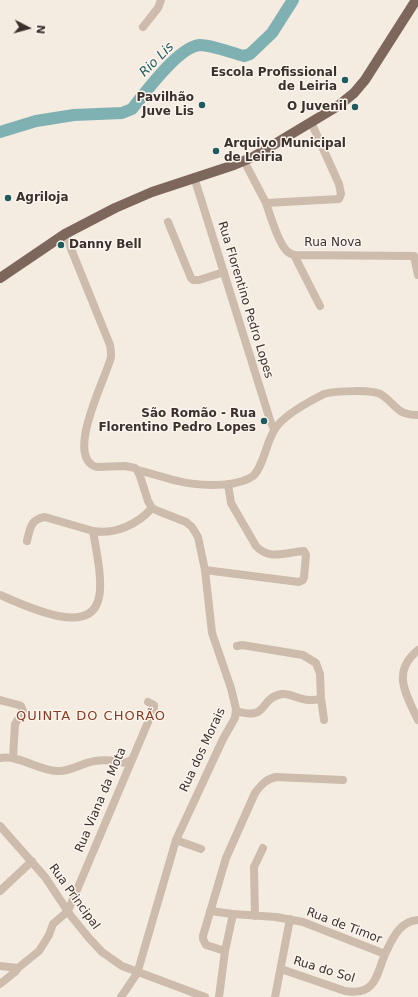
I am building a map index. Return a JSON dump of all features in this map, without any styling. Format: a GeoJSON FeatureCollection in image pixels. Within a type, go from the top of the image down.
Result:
{"type":"FeatureCollection","features":[{"type":"Feature","properties":{"kind":"main road"},"geometry":{"type":"LineString","coordinates":[[0,278],[65,234],[109,211],[152,192],[244,161],[338,106],[358,89],[365,80],[416,0]]}},
{"type":"Feature","properties":{"kind":"street"},"geometry":{"type":"LineString","coordinates":[[143,27],[158,8],[161,0]]}},
{"type":"Feature","properties":{"kind":"street"},"geometry":{"type":"LineString","coordinates":[[266,203],[337,200],[340,198],[341,194],[338,184],[311,122]]}},
{"type":"Feature","properties":{"kind":"street","name":"Rua Nova"},"geometry":{"type":"LineString","coordinates":[[244,161],[266,203],[282,245],[286,251],[294,255],[414,256],[418,275]]}},
{"type":"Feature","properties":{"kind":"street","name":"Rua Florentino Pedro Lopes"},"geometry":{"type":"LineString","coordinates":[[194,177],[274,429]]}},
{"type":"Feature","properties":{"kind":"street"},"geometry":{"type":"LineString","coordinates":[[168,222],[193,280],[199,280],[224,272]]}},
{"type":"Feature","properties":{"kind":"street"},"geometry":{"type":"LineString","coordinates":[[65,234],[109,338],[111,350],[109,361],[86,428],[84,446],[86,457],[90,464],[94,467],[130,466],[137,470],[186,483],[228,484],[248,478],[257,471],[274,429],[281,421],[292,413],[324,394],[331,392],[377,392],[404,414],[418,415]]}},
{"type":"Feature","properties":{"kind":"street"},"geometry":{"type":"LineString","coordinates":[[294,255],[320,306]]}},
{"type":"Feature","properties":{"kind":"street"},"geometry":{"type":"LineString","coordinates":[[27,541],[32,524],[39,518],[45,517],[85,530],[104,532],[131,525],[141,519],[152,508],[137,470]]}},
{"type":"Feature","properties":{"kind":"street"},"geometry":{"type":"LineString","coordinates":[[205,570],[296,582],[301,581],[304,577],[306,555],[304,551],[270,555],[261,551],[256,546],[231,503],[228,484]]}},
{"type":"Feature","properties":{"kind":"street","name":"Rua dos Morais"},"geometry":{"type":"LineString","coordinates":[[121,997],[138,972],[176,840],[223,739],[235,718],[236,711],[231,688],[212,633],[205,570],[200,542],[192,527],[183,520],[152,508]]}},
{"type":"Feature","properties":{"kind":"street"},"geometry":{"type":"LineString","coordinates":[[0,595],[51,614],[74,618],[88,615],[99,600],[100,586],[93,531]]}},
{"type":"Feature","properties":{"kind":"street"},"geometry":{"type":"LineString","coordinates":[[237,646],[242,644],[303,655],[313,660],[316,663],[320,674],[324,720]]}},
{"type":"Feature","properties":{"kind":"street"},"geometry":{"type":"LineString","coordinates":[[418,650],[407,661],[402,677],[404,688],[415,705],[418,720]]}},
{"type":"Feature","properties":{"kind":"street"},"geometry":{"type":"LineString","coordinates":[[236,711],[248,714],[257,713],[264,708],[269,700],[280,695],[288,694],[302,699],[322,699]]}},
{"type":"Feature","properties":{"kind":"street"},"geometry":{"type":"LineString","coordinates":[[0,700],[19,705],[23,711],[15,724],[13,758]]}},
{"type":"Feature","properties":{"kind":"street","name":"Rua Viana da Mota"},"geometry":{"type":"LineString","coordinates":[[68,911],[154,708],[154,705],[148,702]]}},
{"type":"Feature","properties":{"kind":"street"},"geometry":{"type":"LineString","coordinates":[[0,758],[13,758],[40,768],[59,771],[71,770],[96,761],[110,760],[126,763],[131,760]]}},
{"type":"Feature","properties":{"kind":"street"},"geometry":{"type":"LineString","coordinates":[[225,951],[206,945],[203,939],[226,858],[255,793],[264,782],[276,777],[343,780]]}},
{"type":"Feature","properties":{"kind":"street","name":"Rua Principal"},"geometry":{"type":"LineString","coordinates":[[0,826],[45,877],[68,911],[102,952],[122,966],[205,997]]}},
{"type":"Feature","properties":{"kind":"street"},"geometry":{"type":"LineString","coordinates":[[176,840],[201,849]]}},
{"type":"Feature","properties":{"kind":"street"},"geometry":{"type":"LineString","coordinates":[[255,916],[254,867],[263,848]]}},
{"type":"Feature","properties":{"kind":"street"},"geometry":{"type":"LineString","coordinates":[[0,891],[32,861]]}},
{"type":"Feature","properties":{"kind":"street"},"geometry":{"type":"LineString","coordinates":[[0,984],[39,951],[49,935],[53,924],[68,911]]}},
{"type":"Feature","properties":{"kind":"street","name":"Rua de Timor"},"geometry":{"type":"LineString","coordinates":[[210,912],[290,919],[304,922],[385,954],[396,933],[402,926],[418,920]]}},
{"type":"Feature","properties":{"kind":"street"},"geometry":{"type":"LineString","coordinates":[[219,997],[225,951],[233,914]]}},
{"type":"Feature","properties":{"kind":"street"},"geometry":{"type":"LineString","coordinates":[[275,997],[290,919]]}},
{"type":"Feature","properties":{"kind":"street","name":"Rua do Sol"},"geometry":{"type":"LineString","coordinates":[[281,969],[346,991],[362,991],[369,988],[373,982],[385,954]]}},
{"type":"Feature","properties":{"kind":"street"},"geometry":{"type":"LineString","coordinates":[[0,966],[18,968]]}},
{"type":"Feature","properties":{"kind":"waterway","name":"Rio Lis"},"geometry":{"type":"LineString","coordinates":[[0,132],[36,121],[74,115],[122,113],[132,109],[163,71],[182,53],[192,47],[205,45],[244,56],[250,54],[272,33],[293,0]]}},
{"type":"Feature","properties":{"kind":"place","name":"Escola Profissional de Leiria"},"geometry":{"type":"Point","coordinates":[345,80]}},
{"type":"Feature","properties":{"kind":"place","name":"Pavilhão Juve Lis"},"geometry":{"type":"Point","coordinates":[202,105]}},
{"type":"Feature","properties":{"kind":"place","name":"O Juvenil"},"geometry":{"type":"Point","coordinates":[355,107]}},
{"type":"Feature","properties":{"kind":"place","name":"Arquivo Municipal de Leiria"},"geometry":{"type":"Point","coordinates":[216,151]}},
{"type":"Feature","properties":{"kind":"place","name":"Agriloja"},"geometry":{"type":"Point","coordinates":[8,198]}},
{"type":"Feature","properties":{"kind":"place","name":"Danny Bell"},"geometry":{"type":"Point","coordinates":[61,245]}},
{"type":"Feature","properties":{"kind":"place","name":"São Romão - Rua Florentino Pedro Lopes"},"geometry":{"type":"Point","coordinates":[264,421]}},
{"type":"Feature","properties":{"kind":"district","name":"QUINTA DO CHORÃO"},"geometry":{"type":"Point","coordinates":[91,717]}}]}
